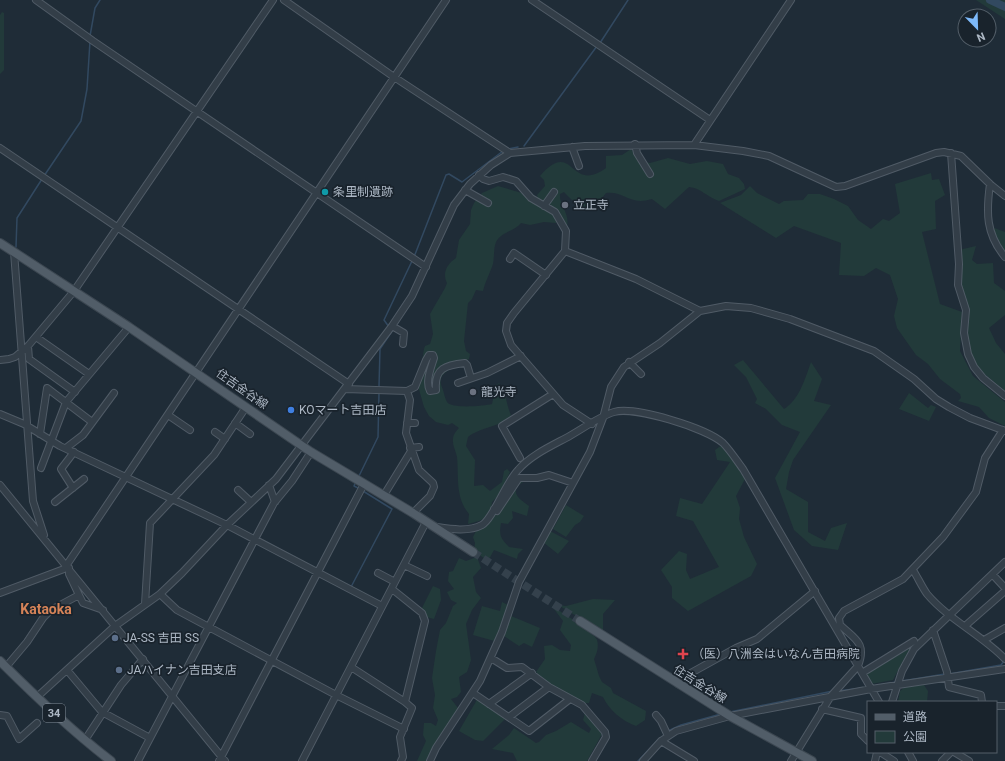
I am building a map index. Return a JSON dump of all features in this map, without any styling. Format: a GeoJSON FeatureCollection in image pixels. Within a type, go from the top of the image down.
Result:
{"type":"FeatureCollection","features":[{"type":"Feature","properties":{"kind":"main road","name":"住吉金谷線"},"geometry":{"type":"LineString","coordinates":[[0,243],[197,372],[360,485],[384,495],[472,552]]}},
{"type":"Feature","properties":{"kind":"main road","name":"住吉金谷線"},"geometry":{"type":"LineString","coordinates":[[580,621],[726,714],[812,761]]}},
{"type":"Feature","properties":{"kind":"main road","name":"34"},"geometry":{"type":"LineString","coordinates":[[0,661],[84,740],[111,761]]}},
{"type":"Feature","properties":{"kind":"street"},"geometry":{"type":"LineString","coordinates":[[36,0],[90,40],[426,267]]}},
{"type":"Feature","properties":{"kind":"street"},"geometry":{"type":"LineString","coordinates":[[0,360],[9,359],[22,352],[74,291],[273,0]]}},
{"type":"Feature","properties":{"kind":"street"},"geometry":{"type":"LineString","coordinates":[[284,0],[394,77],[507,152],[635,144],[694,144],[769,156],[836,187],[845,186],[936,153],[951,153],[961,156],[990,184],[1005,196]]}},
{"type":"Feature","properties":{"kind":"street"},"geometry":{"type":"LineString","coordinates":[[0,593],[56,573],[68,567],[168,414],[318,193],[446,0]]}},
{"type":"Feature","properties":{"kind":"street"},"geometry":{"type":"LineString","coordinates":[[532,0],[710,120]]}},
{"type":"Feature","properties":{"kind":"street"},"geometry":{"type":"LineString","coordinates":[[694,144],[791,0]]}},
{"type":"Feature","properties":{"kind":"street"},"geometry":{"type":"LineString","coordinates":[[635,144],[637,153],[650,174]]}},
{"type":"Feature","properties":{"kind":"street"},"geometry":{"type":"LineString","coordinates":[[572,147],[579,166]]}},
{"type":"Feature","properties":{"kind":"street"},"geometry":{"type":"LineString","coordinates":[[0,148],[239,309],[347,387],[407,391],[415,387],[429,355],[433,355],[434,358],[430,371],[428,387],[430,391],[436,390],[435,381],[439,371],[452,364],[467,364],[471,378]]}},
{"type":"Feature","properties":{"kind":"street"},"geometry":{"type":"LineString","coordinates":[[37,697],[116,626],[160,594],[227,525],[276,479],[391,328],[412,296],[454,204],[464,190],[507,152]]}},
{"type":"Feature","properties":{"kind":"street"},"geometry":{"type":"LineString","coordinates":[[951,153],[959,264],[958,285],[966,310],[964,333],[968,354],[974,367],[983,378],[1005,396]]}},
{"type":"Feature","properties":{"kind":"street"},"geometry":{"type":"LineString","coordinates":[[480,175],[483,180],[489,181],[503,176],[516,181],[531,198],[555,212],[566,231],[565,251],[507,323],[508,337],[511,345],[563,405],[592,424]]}},
{"type":"Feature","properties":{"kind":"street"},"geometry":{"type":"LineString","coordinates":[[990,184],[986,212],[990,229],[999,250],[1005,257]]}},
{"type":"Feature","properties":{"kind":"street"},"geometry":{"type":"LineString","coordinates":[[464,190],[488,203]]}},
{"type":"Feature","properties":{"kind":"street"},"geometry":{"type":"LineString","coordinates":[[544,206],[554,192]]}},
{"type":"Feature","properties":{"kind":"street"},"geometry":{"type":"LineString","coordinates":[[565,251],[636,279],[700,311]]}},
{"type":"Feature","properties":{"kind":"street"},"geometry":{"type":"LineString","coordinates":[[14,252],[33,501],[45,539]]}},
{"type":"Feature","properties":{"kind":"street"},"geometry":{"type":"LineString","coordinates":[[510,259],[514,253],[546,275]]}},
{"type":"Feature","properties":{"kind":"street"},"geometry":{"type":"LineString","coordinates":[[430,761],[436,748],[473,693],[491,658],[519,582],[590,452],[603,418],[614,379],[629,362],[660,343],[700,311],[726,306],[751,308],[790,319],[874,351],[914,379],[936,399],[948,407],[970,418],[1004,431],[985,458],[979,483],[972,499],[943,537],[913,570],[896,584],[844,611],[839,618],[840,625],[855,637],[860,645],[862,651],[858,666],[822,709],[797,754],[791,761]]}},
{"type":"Feature","properties":{"kind":"street"},"geometry":{"type":"LineString","coordinates":[[41,468],[66,402],[129,327]]}},
{"type":"Feature","properties":{"kind":"street"},"geometry":{"type":"LineString","coordinates":[[391,328],[404,333],[403,344]]}},
{"type":"Feature","properties":{"kind":"street"},"geometry":{"type":"LineString","coordinates":[[36,337],[89,374]]}},
{"type":"Feature","properties":{"kind":"street"},"geometry":{"type":"LineString","coordinates":[[28,346],[29,359],[75,392]]}},
{"type":"Feature","properties":{"kind":"street"},"geometry":{"type":"LineString","coordinates":[[458,383],[521,356]]}},
{"type":"Feature","properties":{"kind":"street"},"geometry":{"type":"LineString","coordinates":[[629,362],[641,374]]}},
{"type":"Feature","properties":{"kind":"street"},"geometry":{"type":"LineString","coordinates":[[452,364],[455,372]]}},
{"type":"Feature","properties":{"kind":"street"},"geometry":{"type":"LineString","coordinates":[[40,434],[47,388],[92,422]]}},
{"type":"Feature","properties":{"kind":"street"},"geometry":{"type":"LineString","coordinates":[[407,391],[410,400],[406,423],[406,433],[410,449],[419,470],[433,482],[434,487],[430,496],[413,513]]}},
{"type":"Feature","properties":{"kind":"street"},"geometry":{"type":"LineString","coordinates":[[66,448],[83,435],[114,393]]}},
{"type":"Feature","properties":{"kind":"street"},"geometry":{"type":"LineString","coordinates":[[520,458],[502,426],[553,394]]}},
{"type":"Feature","properties":{"kind":"street"},"geometry":{"type":"LineString","coordinates":[[145,604],[150,523],[214,455],[246,407]]}},
{"type":"Feature","properties":{"kind":"street"},"geometry":{"type":"LineString","coordinates":[[302,761],[382,606],[404,566],[430,524],[460,529],[481,525],[490,519],[494,509],[515,473],[521,466],[612,412],[634,411],[692,428],[723,443],[743,469],[878,701]]}},
{"type":"Feature","properties":{"kind":"street"},"geometry":{"type":"LineString","coordinates":[[0,414],[28,427],[74,452],[173,498],[255,539],[382,606]]}},
{"type":"Feature","properties":{"kind":"street"},"geometry":{"type":"LineString","coordinates":[[168,414],[190,430]]}},
{"type":"Feature","properties":{"kind":"street"},"geometry":{"type":"LineString","coordinates":[[235,423],[250,434]]}},
{"type":"Feature","properties":{"kind":"street"},"geometry":{"type":"LineString","coordinates":[[406,423],[416,424]]}},
{"type":"Feature","properties":{"kind":"street"},"geometry":{"type":"LineString","coordinates":[[215,432],[225,438]]}},
{"type":"Feature","properties":{"kind":"street"},"geometry":{"type":"LineString","coordinates":[[410,449],[419,448]]}},
{"type":"Feature","properties":{"kind":"street"},"geometry":{"type":"LineString","coordinates":[[384,495],[410,449]]}},
{"type":"Feature","properties":{"kind":"street"},"geometry":{"type":"LineString","coordinates":[[73,488],[61,469],[74,452]]}},
{"type":"Feature","properties":{"kind":"street"},"geometry":{"type":"LineString","coordinates":[[138,761],[274,502],[292,481],[312,452]]}},
{"type":"Feature","properties":{"kind":"street"},"geometry":{"type":"LineString","coordinates":[[494,509],[497,512],[519,478],[537,478],[549,475],[573,483]]}},
{"type":"Feature","properties":{"kind":"street"},"geometry":{"type":"LineString","coordinates":[[55,502],[84,479]]}},
{"type":"Feature","properties":{"kind":"street"},"geometry":{"type":"LineString","coordinates":[[0,485],[144,659],[222,760],[318,573],[360,485]]}},
{"type":"Feature","properties":{"kind":"street"},"geometry":{"type":"LineString","coordinates":[[269,485],[274,502]]}},
{"type":"Feature","properties":{"kind":"street"},"geometry":{"type":"LineString","coordinates":[[238,490],[251,502]]}},
{"type":"Feature","properties":{"kind":"street"},"geometry":{"type":"LineString","coordinates":[[892,701],[910,654],[933,630],[993,575],[1005,562]]}},
{"type":"Feature","properties":{"kind":"street"},"geometry":{"type":"LineString","coordinates":[[404,566],[427,576]]}},
{"type":"Feature","properties":{"kind":"street"},"geometry":{"type":"LineString","coordinates":[[68,567],[69,574],[83,603],[104,610]]}},
{"type":"Feature","properties":{"kind":"street"},"geometry":{"type":"LineString","coordinates":[[913,570],[927,593],[1005,659]]}},
{"type":"Feature","properties":{"kind":"street"},"geometry":{"type":"LineString","coordinates":[[378,573],[395,582]]}},
{"type":"Feature","properties":{"kind":"street"},"geometry":{"type":"LineString","coordinates":[[993,575],[1005,588]]}},
{"type":"Feature","properties":{"kind":"street"},"geometry":{"type":"LineString","coordinates":[[392,589],[422,613],[425,621],[405,702]]}},
{"type":"Feature","properties":{"kind":"street"},"geometry":{"type":"LineString","coordinates":[[678,684],[689,674],[736,648],[756,639],[815,591]]}},
{"type":"Feature","properties":{"kind":"street"},"geometry":{"type":"LineString","coordinates":[[965,626],[1005,591]]}},
{"type":"Feature","properties":{"kind":"street"},"geometry":{"type":"LineString","coordinates":[[160,594],[177,610],[336,695],[404,729]]}},
{"type":"Feature","properties":{"kind":"street"},"geometry":{"type":"LineString","coordinates":[[6,667],[34,633],[43,618],[51,610],[79,595]]}},
{"type":"Feature","properties":{"kind":"street"},"geometry":{"type":"LineString","coordinates":[[984,640],[1005,628]]}},
{"type":"Feature","properties":{"kind":"street"},"geometry":{"type":"LineString","coordinates":[[933,630],[947,675],[949,687],[980,695],[982,701]]}},
{"type":"Feature","properties":{"kind":"street"},"geometry":{"type":"LineString","coordinates":[[862,673],[914,641]]}},
{"type":"Feature","properties":{"kind":"street"},"geometry":{"type":"LineString","coordinates":[[491,658],[507,668],[522,667],[549,687],[582,705],[605,732],[606,737],[592,761]]}},
{"type":"Feature","properties":{"kind":"street"},"geometry":{"type":"LineString","coordinates":[[84,740],[121,685],[144,659]]}},
{"type":"Feature","properties":{"kind":"street"},"geometry":{"type":"LineString","coordinates":[[351,667],[412,708],[400,737],[403,757],[401,761]]}},
{"type":"Feature","properties":{"kind":"street"},"geometry":{"type":"LineString","coordinates":[[643,761],[661,741],[676,731],[726,714],[870,687],[947,675],[1005,669]]}},
{"type":"Feature","properties":{"kind":"street"},"geometry":{"type":"LineString","coordinates":[[66,670],[102,712],[150,738]]}},
{"type":"Feature","properties":{"kind":"street"},"geometry":{"type":"LineString","coordinates":[[489,704],[532,673]]}},
{"type":"Feature","properties":{"kind":"street"},"geometry":{"type":"LineString","coordinates":[[509,717],[549,687]]}},
{"type":"Feature","properties":{"kind":"street"},"geometry":{"type":"LineString","coordinates":[[473,693],[529,731],[570,699]]}},
{"type":"Feature","properties":{"kind":"street"},"geometry":{"type":"LineString","coordinates":[[822,709],[867,720]]}},
{"type":"Feature","properties":{"kind":"street"},"geometry":{"type":"LineString","coordinates":[[0,715],[7,716],[19,739],[37,723]]}},
{"type":"Feature","properties":{"kind":"street"},"geometry":{"type":"LineString","coordinates":[[656,715],[661,721],[668,736]]}},
{"type":"Feature","properties":{"kind":"street"},"geometry":{"type":"LineString","coordinates":[[861,718],[861,734],[867,740]]}},
{"type":"Feature","properties":{"kind":"street"},"geometry":{"type":"LineString","coordinates":[[661,741],[694,761]]}},
{"type":"Feature","properties":{"kind":"street"},"geometry":{"type":"LineString","coordinates":[[881,753],[894,761]]}},
{"type":"Feature","properties":{"kind":"street"},"geometry":{"type":"LineString","coordinates":[[942,761],[952,753]]}},
{"type":"Feature","properties":{"kind":"street"},"geometry":{"type":"LineString","coordinates":[[955,753],[969,761]]}},
{"type":"Feature","properties":{"kind":"green space"},"geometry":{"type":"Polygon","coordinates":[[[976,0],[1005,0],[1005,19],[997,14],[997,8],[988,8],[976,0]]]}},
{"type":"Feature","properties":{"kind":"green space"},"geometry":{"type":"Polygon","coordinates":[[[2,12],[4,13],[4,70],[0,74],[0,15],[2,12]]]}},
{"type":"Feature","properties":{"kind":"green space"},"geometry":{"type":"Polygon","coordinates":[[[631,149],[640,161],[650,163],[668,158],[690,164],[707,161],[723,164],[728,174],[739,178],[744,184],[745,189],[719,201],[697,189],[689,187],[665,209],[652,199],[638,201],[618,194],[606,193],[593,209],[577,204],[564,192],[560,194],[560,198],[568,221],[567,226],[558,222],[556,217],[556,223],[544,222],[530,225],[521,223],[498,239],[495,245],[493,264],[483,291],[476,290],[472,299],[468,303],[464,341],[466,351],[470,354],[469,359],[445,373],[441,381],[447,402],[455,406],[492,404],[496,385],[499,383],[503,390],[511,415],[497,425],[479,431],[468,437],[466,446],[475,460],[474,486],[483,485],[490,491],[502,482],[504,471],[507,469],[510,472],[498,496],[492,502],[491,511],[487,517],[468,524],[469,514],[460,494],[457,457],[453,441],[454,435],[459,428],[452,423],[448,425],[436,422],[429,416],[424,407],[418,386],[424,349],[425,346],[430,344],[433,334],[430,314],[447,283],[445,276],[446,269],[456,258],[459,240],[470,224],[471,210],[474,203],[482,193],[498,186],[525,194],[540,204],[537,195],[545,186],[544,180],[540,176],[551,166],[559,162],[566,163],[578,172],[585,175],[594,174],[606,168],[606,156],[622,155],[631,149]]]}},
{"type":"Feature","properties":{"kind":"green space"},"geometry":{"type":"Polygon","coordinates":[[[931,173],[932,180],[939,179],[945,195],[935,201],[936,229],[922,232],[940,304],[962,312],[960,351],[973,376],[1005,402],[1005,426],[989,418],[979,407],[958,401],[961,398],[960,394],[940,379],[928,364],[916,355],[897,328],[894,316],[898,299],[890,275],[876,268],[864,276],[839,275],[841,243],[794,226],[776,238],[720,203],[741,195],[750,186],[757,193],[779,204],[784,201],[803,200],[808,194],[820,194],[848,206],[858,220],[871,229],[883,219],[889,221],[900,213],[895,184],[931,173]]]}},
{"type":"Feature","properties":{"kind":"green space"},"geometry":{"type":"Polygon","coordinates":[[[989,226],[1005,232],[1005,257],[989,226]]]}},
{"type":"Feature","properties":{"kind":"green space"},"geometry":{"type":"Polygon","coordinates":[[[976,246],[972,260],[977,264],[993,263],[994,283],[1005,291],[1005,315],[989,328],[996,343],[1005,354],[1005,391],[975,366],[964,333],[966,310],[958,285],[959,250],[976,246]]]}},
{"type":"Feature","properties":{"kind":"green space"},"geometry":{"type":"Polygon","coordinates":[[[743,360],[784,409],[798,395],[811,362],[822,379],[814,401],[831,405],[793,460],[786,489],[808,502],[808,532],[825,541],[831,528],[847,523],[838,550],[812,546],[794,530],[775,478],[800,432],[782,425],[766,409],[755,403],[757,399],[746,377],[734,365],[743,360]]]}},
{"type":"Feature","properties":{"kind":"green space"},"geometry":{"type":"Polygon","coordinates":[[[909,393],[928,408],[931,405],[936,407],[929,421],[899,409],[909,393]]]}},
{"type":"Feature","properties":{"kind":"green space"},"geometry":{"type":"Polygon","coordinates":[[[722,445],[746,477],[736,496],[740,508],[739,519],[744,537],[757,564],[751,576],[688,611],[672,598],[672,587],[661,570],[679,551],[687,554],[686,570],[690,579],[719,567],[693,521],[676,516],[680,498],[702,504],[730,462],[717,460],[715,450],[722,445]]]}},
{"type":"Feature","properties":{"kind":"green space"},"geometry":{"type":"Polygon","coordinates":[[[526,480],[519,485],[516,492],[519,498],[529,506],[527,516],[512,511],[513,518],[508,524],[501,523],[500,531],[502,539],[509,547],[523,549],[518,554],[517,559],[494,550],[488,561],[474,551],[475,543],[473,537],[480,523],[518,482],[526,480]]]}},
{"type":"Feature","properties":{"kind":"green space"},"geometry":{"type":"Polygon","coordinates":[[[566,505],[584,516],[566,537],[553,529],[566,505]]]}},
{"type":"Feature","properties":{"kind":"green space"},"geometry":{"type":"Polygon","coordinates":[[[550,531],[569,541],[558,554],[543,542],[550,531]]]}},
{"type":"Feature","properties":{"kind":"green space"},"geometry":{"type":"Polygon","coordinates":[[[477,557],[481,568],[473,577],[476,592],[481,598],[472,610],[466,624],[471,660],[467,672],[459,677],[461,692],[457,697],[451,699],[458,708],[459,713],[430,761],[417,761],[426,741],[423,735],[424,723],[431,723],[436,726],[438,720],[433,708],[435,695],[432,678],[436,651],[440,630],[446,623],[453,606],[457,603],[451,600],[447,592],[454,589],[448,581],[449,572],[453,571],[459,558],[466,561],[477,557]]]}},
{"type":"Feature","properties":{"kind":"green space"},"geometry":{"type":"Polygon","coordinates":[[[433,586],[440,589],[441,600],[434,619],[426,617],[421,610],[433,586]]]}},
{"type":"Feature","properties":{"kind":"green space"},"geometry":{"type":"Polygon","coordinates":[[[593,599],[615,600],[603,614],[603,632],[558,605],[566,606],[593,599]]]}},
{"type":"Feature","properties":{"kind":"green space"},"geometry":{"type":"Polygon","coordinates":[[[502,602],[508,605],[498,642],[473,635],[482,606],[500,611],[502,602]]]}},
{"type":"Feature","properties":{"kind":"green space"},"geometry":{"type":"Polygon","coordinates":[[[551,605],[595,636],[598,645],[594,659],[602,682],[611,688],[613,693],[646,711],[645,720],[636,726],[631,724],[612,711],[603,697],[592,693],[589,703],[583,703],[549,684],[536,672],[545,659],[544,646],[552,645],[560,650],[570,651],[571,645],[560,630],[563,621],[551,605]]]}},
{"type":"Feature","properties":{"kind":"green space"},"geometry":{"type":"Polygon","coordinates":[[[511,616],[540,628],[532,647],[524,643],[519,646],[504,636],[511,616]]]}},
{"type":"Feature","properties":{"kind":"green space"},"geometry":{"type":"Polygon","coordinates":[[[910,648],[893,680],[871,684],[865,675],[910,648]]]}},
{"type":"Feature","properties":{"kind":"green space"},"geometry":{"type":"Polygon","coordinates":[[[924,685],[928,691],[927,701],[898,701],[900,691],[905,687],[924,685]]]}},
{"type":"Feature","properties":{"kind":"green space"},"geometry":{"type":"Polygon","coordinates":[[[478,698],[506,718],[483,741],[475,740],[459,731],[478,698]]]}},
{"type":"Feature","properties":{"kind":"green space"},"geometry":{"type":"Polygon","coordinates":[[[585,713],[602,734],[587,761],[517,761],[513,753],[492,749],[509,735],[514,728],[536,743],[546,735],[571,722],[589,733],[591,729],[583,720],[585,713]]]}},
{"type":"Feature","properties":{"kind":"waterway"},"geometry":{"type":"LineString","coordinates":[[90,36],[95,8],[100,0]]}},
{"type":"Feature","properties":{"kind":"waterway"},"geometry":{"type":"LineString","coordinates":[[600,43],[628,0]]}},
{"type":"Feature","properties":{"kind":"waterway"},"geometry":{"type":"LineString","coordinates":[[990,0],[1005,7]]}},
{"type":"Feature","properties":{"kind":"waterway"},"geometry":{"type":"LineString","coordinates":[[44,176],[81,121],[87,89],[90,41]]}},
{"type":"Feature","properties":{"kind":"waterway"},"geometry":{"type":"LineString","coordinates":[[524,146],[597,46]]}},
{"type":"Feature","properties":{"kind":"waterway"},"geometry":{"type":"LineString","coordinates":[[508,149],[518,147]]}},
{"type":"Feature","properties":{"kind":"waterway"},"geometry":{"type":"LineString","coordinates":[[414,257],[446,175],[449,174],[462,182],[503,151]]}},
{"type":"Feature","properties":{"kind":"waterway"},"geometry":{"type":"LineString","coordinates":[[16,247],[17,218],[42,179]]}},
{"type":"Feature","properties":{"kind":"waterway"},"geometry":{"type":"LineString","coordinates":[[389,327],[384,320],[412,261]]}},
{"type":"Feature","properties":{"kind":"waterway"},"geometry":{"type":"LineString","coordinates":[[379,386],[380,349],[392,331]]}},
{"type":"Feature","properties":{"kind":"waterway"},"geometry":{"type":"LineString","coordinates":[[359,476],[378,437],[379,393]]}},
{"type":"Feature","properties":{"kind":"waterway"},"geometry":{"type":"LineString","coordinates":[[356,481],[354,486],[360,489]]}},
{"type":"Feature","properties":{"kind":"waterway"},"geometry":{"type":"LineString","coordinates":[[351,587],[392,509],[363,491]]}},
{"type":"Feature","properties":{"kind":"waterway"},"geometry":{"type":"LineString","coordinates":[[949,674],[1001,665],[1004,661]]}},
{"type":"Feature","properties":{"kind":"waterway"},"geometry":{"type":"LineString","coordinates":[[902,681],[945,674]]}},
{"type":"Feature","properties":{"kind":"waterway"},"geometry":{"type":"LineString","coordinates":[[874,686],[896,682]]}},
{"type":"Feature","properties":{"kind":"waterway"},"geometry":{"type":"LineString","coordinates":[[838,691],[862,688]]}},
{"type":"Feature","properties":{"kind":"waterway"},"geometry":{"type":"LineString","coordinates":[[730,712],[833,691]]}},
{"type":"Feature","properties":{"kind":"waterway"},"geometry":{"type":"LineString","coordinates":[[668,731],[681,725],[721,714]]}},
{"type":"Feature","properties":{"kind":"waterway"},"geometry":{"type":"LineString","coordinates":[[638,761],[657,741]]}},
{"type":"Feature","properties":{"kind":"tunnel"},"geometry":{"type":"LineString","coordinates":[[473,552],[580,621]]}},
{"type":"Feature","properties":{"kind":"place","name":"条里制遺跡"},"geometry":{"type":"Point","coordinates":[325,192]}},
{"type":"Feature","properties":{"kind":"place","name":"立正寺"},"geometry":{"type":"Point","coordinates":[565,205]}},
{"type":"Feature","properties":{"kind":"place","name":"龍光寺"},"geometry":{"type":"Point","coordinates":[473,392]}},
{"type":"Feature","properties":{"kind":"place","name":"KOマート吉田店"},"geometry":{"type":"Point","coordinates":[291,410]}},
{"type":"Feature","properties":{"kind":"place","name":"JA-SS 吉田 SS"},"geometry":{"type":"Point","coordinates":[115,638]}},
{"type":"Feature","properties":{"kind":"place","name":"（医）八洲会はいなん吉田病院"},"geometry":{"type":"Point","coordinates":[683,654]}},
{"type":"Feature","properties":{"kind":"place","name":"JAハイナン吉田支店"},"geometry":{"type":"Point","coordinates":[119,670]}},
{"type":"Feature","properties":{"kind":"district","name":"Kataoka"},"geometry":{"type":"Point","coordinates":[46,609]}}]}
